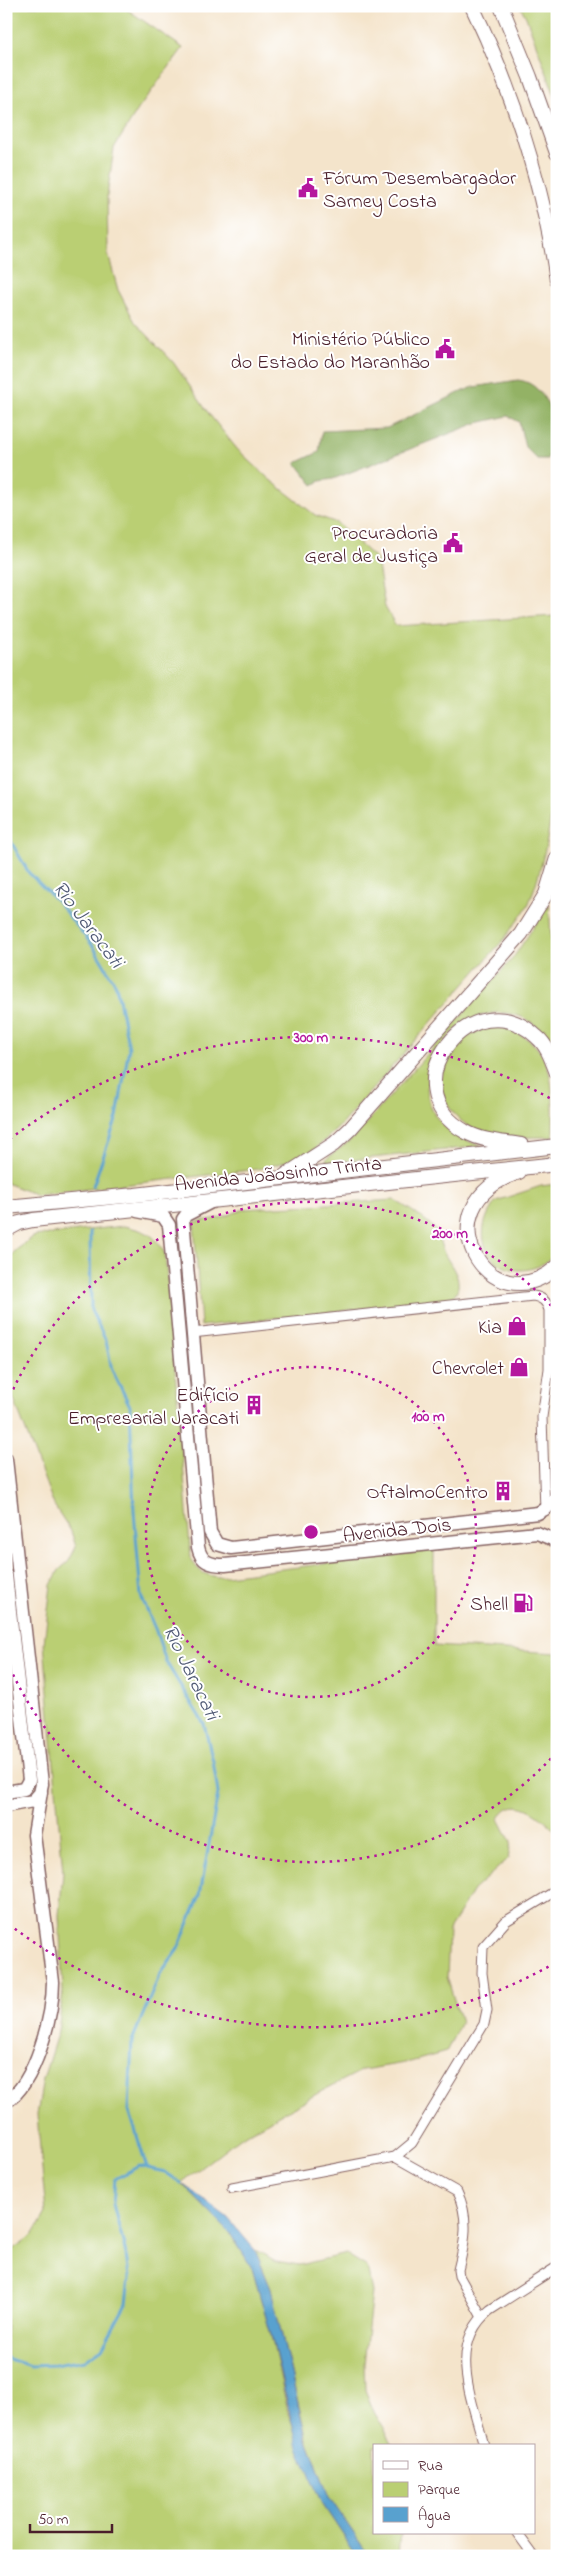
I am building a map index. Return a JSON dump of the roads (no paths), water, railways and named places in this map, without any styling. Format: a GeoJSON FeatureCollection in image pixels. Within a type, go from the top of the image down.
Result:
{"type":"FeatureCollection","features":[{"type":"Feature","properties":{"kind":"main road"},"geometry":{"type":"LineString","coordinates":[[472,6],[499,70],[525,144],[547,220],[557,280]]}},
{"type":"Feature","properties":{"kind":"main road"},"geometry":{"type":"LineString","coordinates":[[501,6],[530,77],[557,153]]}},
{"type":"Feature","properties":{"kind":"main road"},"geometry":{"type":"LineString","coordinates":[[281,1178],[314,1158],[350,1129],[521,934],[546,894],[557,858]]}},
{"type":"Feature","properties":{"kind":"main road"},"geometry":{"type":"LineString","coordinates":[[539,1148],[479,1137],[466,1132],[452,1122],[440,1107],[436,1094],[433,1078],[436,1063],[443,1048],[454,1035],[479,1022],[503,1020],[526,1028],[538,1037],[550,1055],[557,1074]]}},
{"type":"Feature","properties":{"kind":"main road","name":"Avenida Joãosinho Trinta"},"geometry":{"type":"LineString","coordinates":[[6,1207],[557,1146]]}},
{"type":"Feature","properties":{"kind":"main road"},"geometry":{"type":"LineString","coordinates":[[554,1164],[506,1177],[487,1190],[470,1214],[468,1235],[473,1253],[479,1263],[492,1275],[506,1281],[521,1283],[535,1280],[557,1267]]}},
{"type":"Feature","properties":{"kind":"main road","name":"Avenida Joãosinho Trinta"},"geometry":{"type":"LineString","coordinates":[[6,1230],[19,1223],[33,1220],[554,1164]]}},
{"type":"Feature","properties":{"kind":"main road","name":"Avenida Dois"},"geometry":{"type":"LineString","coordinates":[[215,1200],[186,1214],[183,1219],[210,1532],[214,1540],[221,1546],[231,1548],[545,1511]]}},
{"type":"Feature","properties":{"kind":"main road","name":"Avenida Dois"},"geometry":{"type":"LineString","coordinates":[[129,1210],[160,1215],[169,1225],[200,1556],[211,1564],[225,1565],[537,1533],[557,1541]]}},
{"type":"Feature","properties":{"kind":"main road"},"geometry":{"type":"LineString","coordinates":[[6,1459],[42,1788],[34,1835],[53,1982],[52,2005],[44,2038],[32,2068],[16,2094],[6,2102]]}},
{"type":"Feature","properties":{"kind":"main road"},"geometry":{"type":"LineString","coordinates":[[545,1511],[557,1495]]}},
{"type":"Feature","properties":{"kind":"main road"},"geometry":{"type":"LineString","coordinates":[[352,1534],[354,1552]]}},
{"type":"Feature","properties":{"kind":"main road"},"geometry":{"type":"LineString","coordinates":[[6,1576],[29,1780],[24,1789],[6,1792]]}},
{"type":"Feature","properties":{"kind":"main road"},"geometry":{"type":"LineString","coordinates":[[6,1806],[25,1804],[36,1799],[42,1788]]}},
{"type":"Feature","properties":{"kind":"street"},"geometry":{"type":"LineString","coordinates":[[192,1333],[537,1296],[546,1303],[549,1310],[549,1369],[542,1417],[545,1511]]}},
{"type":"Feature","properties":{"kind":"street"},"geometry":{"type":"LineString","coordinates":[[232,2188],[395,2157],[412,2143],[484,2024],[487,2010],[482,1960],[486,1943],[506,1921],[557,1890]]}},
{"type":"Feature","properties":{"kind":"street"},"geometry":{"type":"LineString","coordinates":[[395,2157],[457,2192],[462,2202],[466,2235],[459,2276],[482,2317]]}},
{"type":"Feature","properties":{"kind":"street"},"geometry":{"type":"LineString","coordinates":[[484,2444],[464,2355],[470,2335],[482,2317],[557,2267]]}},
{"type":"Feature","properties":{"kind":"street"},"geometry":{"type":"LineString","coordinates":[[518,2534],[534,2556]]}},
{"type":"Feature","properties":{"kind":"water"},"geometry":{"type":"Polygon","coordinates":[[[181,2183],[227,2217],[255,2250],[271,2289],[306,2437],[329,2497],[369,2556],[357,2556],[321,2502],[298,2447],[271,2335],[252,2268],[231,2234],[181,2183]]]}},
{"type":"Feature","properties":{"kind":"waterway","name":"Rio Jaracati"},"geometry":{"type":"LineString","coordinates":[[6,833],[29,873],[57,901],[93,946],[116,985],[129,1048],[117,1117],[93,1186]]}},
{"type":"Feature","properties":{"kind":"waterway","name":"Rio Jaracati"},"geometry":{"type":"LineString","coordinates":[[90,1232],[91,1310],[106,1341],[112,1370],[130,1406],[134,1511],[141,1596],[156,1631],[166,1662],[204,1724],[218,1793],[200,1895],[178,1949],[160,1974],[132,2041],[129,2110],[147,2168],[165,2172],[181,2183]]}},
{"type":"Feature","properties":{"kind":"waterway"},"geometry":{"type":"LineString","coordinates":[[6,2358],[30,2366],[54,2365],[85,2360],[102,2348],[126,2304],[129,2278],[126,2254],[113,2204],[115,2179],[139,2166],[147,2168]]}},
{"type":"Feature","properties":{"kind":"place","name":"Fórum Desembargador Sarney Costa"},"geometry":{"type":"Point","coordinates":[308,188]}},
{"type":"Feature","properties":{"kind":"place","name":"Ministério Público do Estado do Maranhão"},"geometry":{"type":"Point","coordinates":[445,349]}},
{"type":"Feature","properties":{"kind":"place","name":"Procuradoria Geral de Justiça"},"geometry":{"type":"Point","coordinates":[453,543]}},
{"type":"Feature","properties":{"kind":"place","name":"Kia"},"geometry":{"type":"Point","coordinates":[517,1326]}},
{"type":"Feature","properties":{"kind":"place","name":"Chevrolet"},"geometry":{"type":"Point","coordinates":[519,1367]}},
{"type":"Feature","properties":{"kind":"place","name":"Edifício Empresarial Jaracati"},"geometry":{"type":"Point","coordinates":[254,1405]}},
{"type":"Feature","properties":{"kind":"place","name":"OftalmoCentro"},"geometry":{"type":"Point","coordinates":[503,1491]}},
{"type":"Feature","properties":{"kind":"place","name":"Shell"},"geometry":{"type":"Point","coordinates":[523,1603]}}]}
